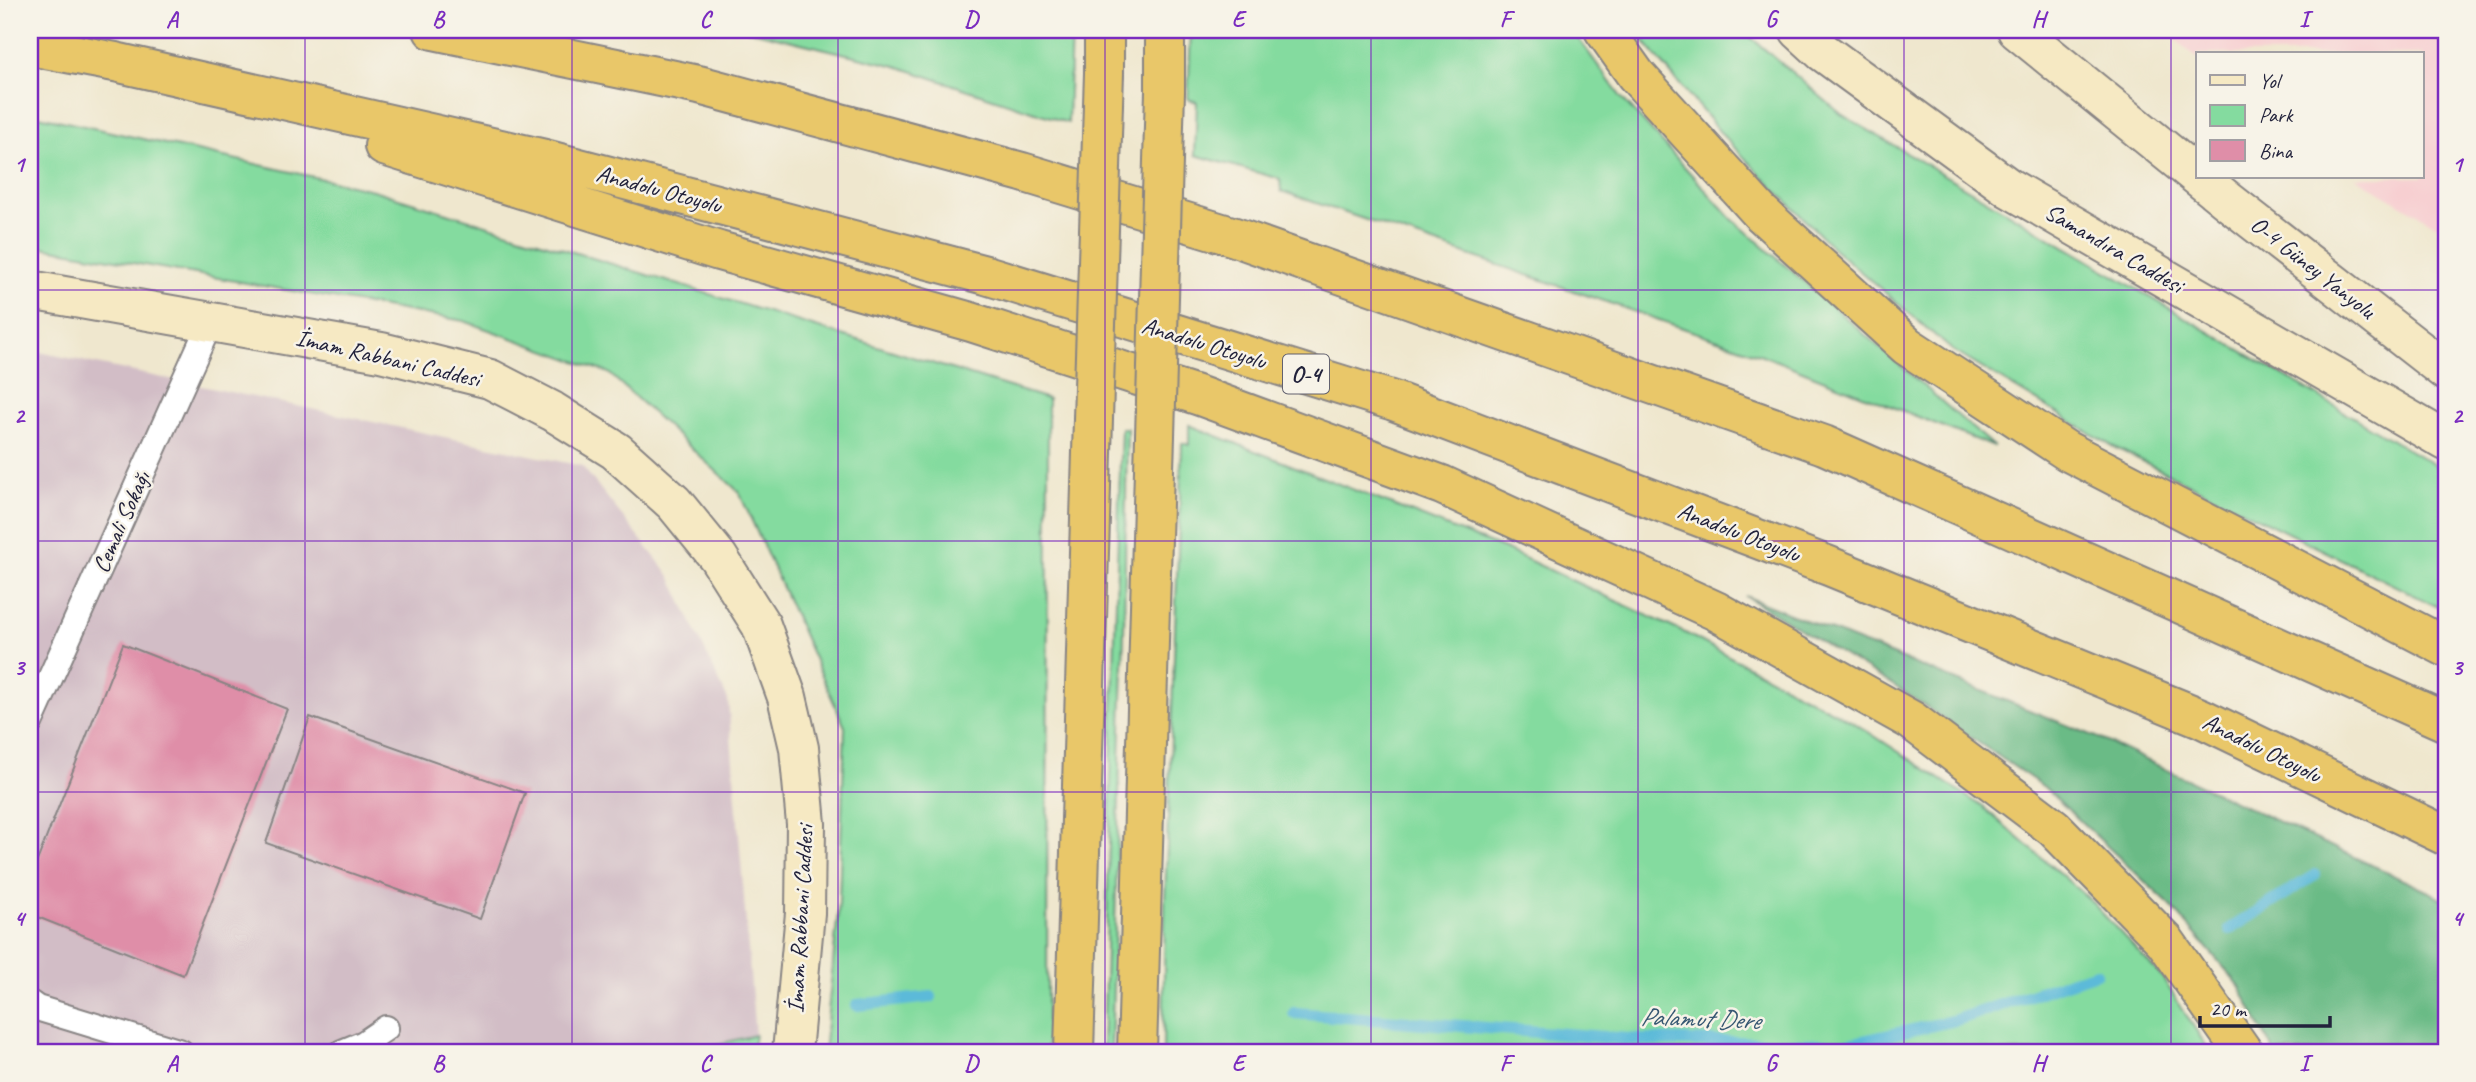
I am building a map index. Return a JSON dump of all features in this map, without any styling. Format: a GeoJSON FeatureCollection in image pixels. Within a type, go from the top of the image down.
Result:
{"type":"FeatureCollection","features":[{"type":"Feature","properties":{"kind":"highway"},"geometry":{"type":"LineString","coordinates":[[433,30],[699,85],[1022,173],[1235,237],[1824,445],[2446,722]]}},
{"type":"Feature","properties":{"kind":"highway"},"geometry":{"type":"LineString","coordinates":[[1074,1052],[1104,30]]}},
{"type":"Feature","properties":{"kind":"highway"},"geometry":{"type":"LineString","coordinates":[[1137,1052],[1165,30]]}},
{"type":"Feature","properties":{"kind":"highway"},"geometry":{"type":"LineString","coordinates":[[1604,30],[1636,75],[1760,212],[1907,346],[2067,451],[2446,647]]}},
{"type":"Feature","properties":{"kind":"highway","name":"Anadolu Otoyolu"},"geometry":{"type":"LineString","coordinates":[[30,46],[115,62],[545,159],[986,275],[1394,401],[1829,566],[2201,718],[2446,836]]}},
{"type":"Feature","properties":{"kind":"highway"},"geometry":{"type":"LineString","coordinates":[[115,62],[719,251],[971,322],[1200,396],[1443,485],[1716,611],[1911,720],[2054,828],[2165,941],[2243,1052]]}},
{"type":"Feature","properties":{"kind":"main road","name":"Samandıra Caddesi"},"geometry":{"type":"LineString","coordinates":[[1799,30],[1822,52],[2009,188],[2446,441]]}},
{"type":"Feature","properties":{"kind":"main road","name":"O-4 Güney Yanyolu"},"geometry":{"type":"LineString","coordinates":[[2017,30],[2196,175]]}},
{"type":"Feature","properties":{"kind":"main road","name":"O-4 Güney Yanyolu"},"geometry":{"type":"LineString","coordinates":[[2200,178],[2446,371]]}},
{"type":"Feature","properties":{"kind":"main road","name":"İmam Rabbani Caddesi"},"geometry":{"type":"LineString","coordinates":[[30,290],[381,352],[490,379],[552,411],[616,451],[674,503],[718,557],[761,625],[787,697],[799,748],[806,824],[805,913],[792,1052]]}},
{"type":"Feature","properties":{"kind":"lane","name":"Cemali Sokağı"},"geometry":{"type":"LineString","coordinates":[[30,723],[211,321]]}},
{"type":"Feature","properties":{"kind":"lane"},"geometry":{"type":"LineString","coordinates":[[30,1003],[181,1052]]}},
{"type":"Feature","properties":{"kind":"lane"},"geometry":{"type":"LineString","coordinates":[[342,1052],[386,1028]]}},
{"type":"Feature","properties":{"kind":"shaded area"},"geometry":{"type":"Polygon","coordinates":[[[2164,30],[2446,30],[2446,231],[2357,178],[2424,178],[2424,52],[2196,52],[2196,57],[2164,30]]]}},
{"type":"Feature","properties":{"kind":"shaded area"},"geometry":{"type":"Polygon","coordinates":[[[30,350],[582,466],[670,576],[728,700],[755,1035],[686,1052],[30,1052],[30,350]]]}},
{"type":"Feature","properties":{"kind":"green space"},"geometry":{"type":"Polygon","coordinates":[[[747,30],[1071,30],[1068,123],[896,66],[747,30]]]}},
{"type":"Feature","properties":{"kind":"green space"},"geometry":{"type":"Polygon","coordinates":[[[1191,30],[1572,30],[1621,97],[1732,219],[1994,447],[1762,355],[1281,191],[1280,179],[1195,155],[1197,102],[1188,99],[1191,30]]]}},
{"type":"Feature","properties":{"kind":"green space"},"geometry":{"type":"Polygon","coordinates":[[[1634,30],[1742,30],[1841,114],[2446,472],[2446,611],[2112,446],[1952,350],[1833,248],[1725,138],[1634,30]]]}},
{"type":"Feature","properties":{"kind":"green space"},"geometry":{"type":"Polygon","coordinates":[[[30,114],[373,190],[1048,399],[1047,1052],[824,1052],[839,902],[845,727],[739,492],[609,373],[464,321],[30,245],[30,114]]]}},
{"type":"Feature","properties":{"kind":"green space"},"geometry":{"type":"Polygon","coordinates":[[[1189,425],[1509,551],[1689,635],[1853,722],[1983,807],[2087,897],[2162,977],[2210,1052],[1163,1052],[1165,899],[1182,443],[1189,445],[1189,425]]]}},
{"type":"Feature","properties":{"kind":"green space"},"geometry":{"type":"Polygon","coordinates":[[[1121,428],[1127,428],[1124,633],[1111,1052],[1103,1052],[1121,428]]]}},
{"type":"Feature","properties":{"kind":"green space"},"geometry":{"type":"Polygon","coordinates":[[[1745,596],[2099,738],[2446,900],[2446,1052],[2274,1052],[2239,985],[2171,906],[2044,787],[1901,690],[1745,596]]]}},
{"type":"Feature","properties":{"kind":"green space"},"geometry":{"type":"Polygon","coordinates":[[[755,1035],[752,1052],[686,1052],[755,1035]]]}},
{"type":"Feature","properties":{"kind":"building"},"geometry":{"type":"Polygon","coordinates":[[[123,644],[287,709],[183,975],[30,914],[30,879],[123,644]]]}},
{"type":"Feature","properties":{"kind":"building"},"geometry":{"type":"Polygon","coordinates":[[[310,717],[525,793],[480,919],[266,843],[310,717]]]}},
{"type":"Feature","properties":{"kind":"waterway","name":"Palamut Dere"},"geometry":{"type":"LineString","coordinates":[[2230,929],[2315,875]]}},
{"type":"Feature","properties":{"kind":"waterway","name":"Palamut Dere"},"geometry":{"type":"LineString","coordinates":[[1294,1013],[1642,1040],[1845,1045],[1956,1020],[2096,973]]}},
{"type":"Feature","properties":{"kind":"waterway","name":"Palamut Dere"},"geometry":{"type":"LineString","coordinates":[[857,1005],[931,997]]}}]}
